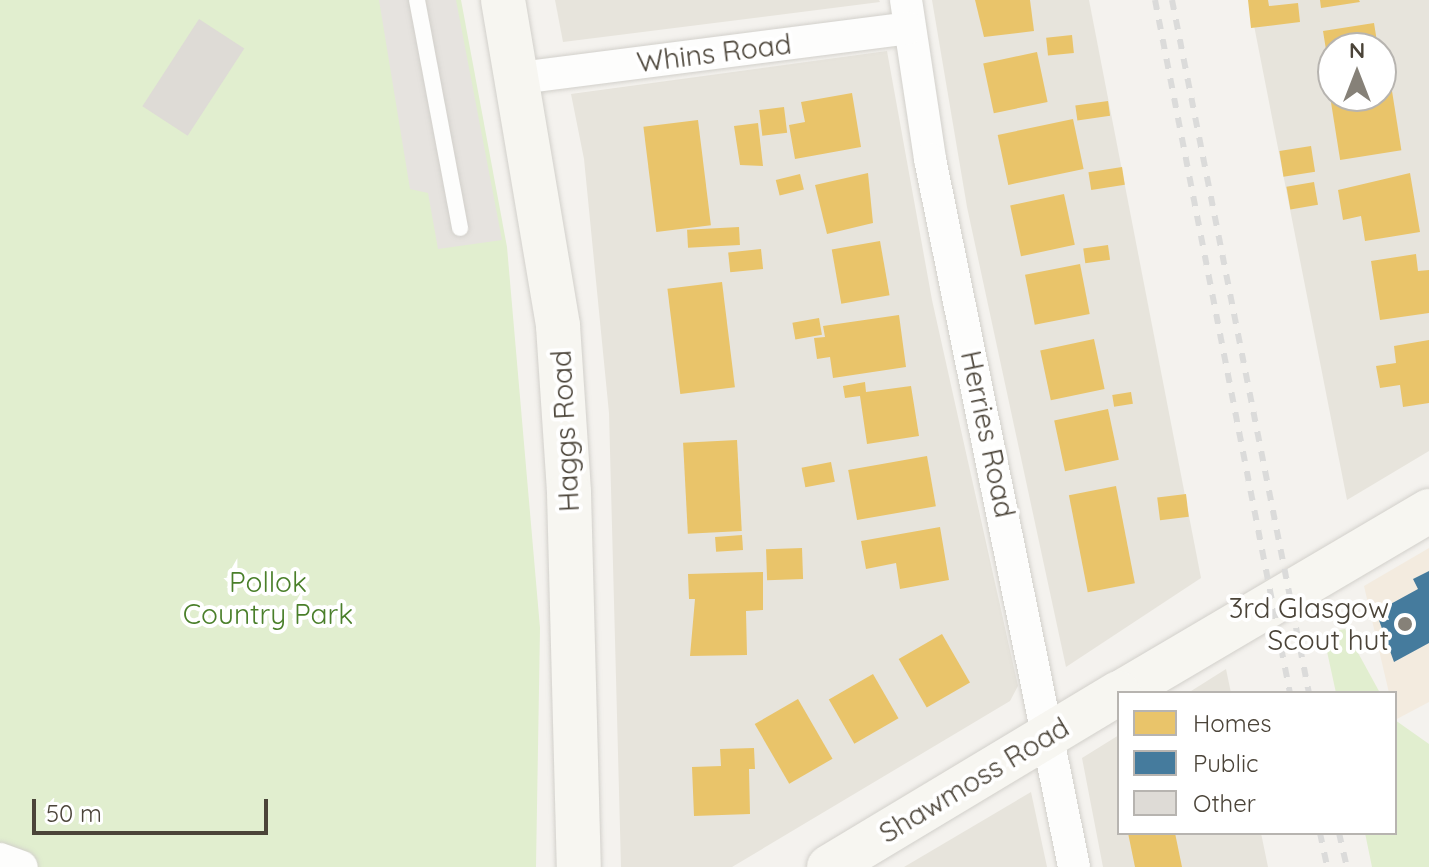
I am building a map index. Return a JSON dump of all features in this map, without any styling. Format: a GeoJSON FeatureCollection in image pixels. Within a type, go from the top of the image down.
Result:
{"type":"FeatureCollection","features":[{"type":"Feature","properties":{"kind":"main road","name":"Haggs Road"},"geometry":{"type":"LineString","coordinates":[[503,0],[519,78],[560,341],[569,493],[579,867]]}},
{"type":"Feature","properties":{"kind":"main road","name":"Shawmoss Road"},"geometry":{"type":"LineString","coordinates":[[1122,691],[1429,511]]}},
{"type":"Feature","properties":{"kind":"main road","name":"Shawmoss Road"},"geometry":{"type":"LineString","coordinates":[[829,867],[1117,694]]}},
{"type":"Feature","properties":{"kind":"street","name":"Whins Road"},"geometry":{"type":"LineString","coordinates":[[519,78],[908,14]]}},
{"type":"Feature","properties":{"kind":"street","name":"Herries Road"},"geometry":{"type":"LineString","coordinates":[[908,14],[930,159],[1051,734],[1074,867]]}},
{"type":"Feature","properties":{"kind":"street"},"geometry":{"type":"LineString","coordinates":[[0,859],[22,867]]}},
{"type":"Feature","properties":{"kind":"lane"},"geometry":{"type":"LineString","coordinates":[[417,0],[460,228]]}},
{"type":"Feature","properties":{"kind":"shaded area"},"geometry":{"type":"Polygon","coordinates":[[[379,0],[456,0],[502,240],[438,249],[428,193],[410,189],[379,0]]]}},
{"type":"Feature","properties":{"kind":"shaded area"},"geometry":{"type":"Polygon","coordinates":[[[555,0],[879,0],[880,2],[563,42],[555,0]]]}},
{"type":"Feature","properties":{"kind":"shaded area"},"geometry":{"type":"Polygon","coordinates":[[[932,0],[1089,0],[1201,578],[1066,667],[967,207],[932,0]]]}},
{"type":"Feature","properties":{"kind":"shaded area"},"geometry":{"type":"Polygon","coordinates":[[[1249,0],[1429,0],[1429,451],[1347,500],[1249,0]]]}},
{"type":"Feature","properties":{"kind":"shaded area"},"geometry":{"type":"Polygon","coordinates":[[[887,51],[932,300],[1018,686],[1010,701],[732,867],[621,867],[609,413],[584,159],[571,94],[887,51]]]}},
{"type":"Feature","properties":{"kind":"shaded area"},"geometry":{"type":"Polygon","coordinates":[[[1429,548],[1429,702],[1397,719],[1397,691],[1389,691],[1364,586],[1429,548]]]}},
{"type":"Feature","properties":{"kind":"shaded area"},"geometry":{"type":"Polygon","coordinates":[[[1226,669],[1231,691],[1191,691],[1226,669]]]}},
{"type":"Feature","properties":{"kind":"shaded area"},"geometry":{"type":"Polygon","coordinates":[[[1117,736],[1117,835],[1261,835],[1268,867],[1103,867],[1082,758],[1117,736]]]}},
{"type":"Feature","properties":{"kind":"shaded area"},"geometry":{"type":"Polygon","coordinates":[[[1031,792],[1047,867],[904,867],[1031,792]]]}},
{"type":"Feature","properties":{"kind":"green space","name":"Pollok Country Park"},"geometry":{"type":"Polygon","coordinates":[[[0,0],[461,0],[507,247],[540,628],[536,867],[0,867],[0,0]]]}},
{"type":"Feature","properties":{"kind":"green space"},"geometry":{"type":"Polygon","coordinates":[[[1345,629],[1379,691],[1336,691],[1323,633],[1345,629]]]}},
{"type":"Feature","properties":{"kind":"green space"},"geometry":{"type":"Polygon","coordinates":[[[1397,721],[1429,744],[1429,867],[1372,867],[1365,835],[1397,835],[1397,721]]]}},
{"type":"Feature","properties":{"kind":"building: Homes"},"geometry":{"type":"Polygon","coordinates":[[[975,0],[1030,0],[1034,31],[984,37],[975,0]]]}},
{"type":"Feature","properties":{"kind":"building: Homes"},"geometry":{"type":"Polygon","coordinates":[[[1248,0],[1268,0],[1269,6],[1298,3],[1300,22],[1251,28],[1248,0]]]}},
{"type":"Feature","properties":{"kind":"building: Homes"},"geometry":{"type":"Polygon","coordinates":[[[1320,0],[1359,0],[1360,2],[1321,8],[1320,0]]]}},
{"type":"Feature","properties":{"kind":"building: Homes"},"geometry":{"type":"Polygon","coordinates":[[[1374,23],[1375,32],[1323,32],[1374,23]]]}},
{"type":"Feature","properties":{"kind":"building: Homes"},"geometry":{"type":"Polygon","coordinates":[[[1072,35],[1074,53],[1048,56],[1046,38],[1072,35]]]}},
{"type":"Feature","properties":{"kind":"building: Homes"},"geometry":{"type":"Polygon","coordinates":[[[1037,52],[1048,102],[994,113],[983,63],[1037,52]]]}},
{"type":"Feature","properties":{"kind":"building: Homes"},"geometry":{"type":"Polygon","coordinates":[[[852,93],[861,147],[795,159],[789,125],[805,122],[801,102],[852,93]]]}},
{"type":"Feature","properties":{"kind":"building: Homes"},"geometry":{"type":"Polygon","coordinates":[[[1108,101],[1110,116],[1077,120],[1075,106],[1108,101]]]}},
{"type":"Feature","properties":{"kind":"building: Homes"},"geometry":{"type":"Polygon","coordinates":[[[784,107],[787,133],[762,136],[759,110],[784,107]]]}},
{"type":"Feature","properties":{"kind":"building: Homes"},"geometry":{"type":"Polygon","coordinates":[[[1333,112],[1395,112],[1401,150],[1340,160],[1333,112]]]}},
{"type":"Feature","properties":{"kind":"building: Homes"},"geometry":{"type":"Polygon","coordinates":[[[1073,119],[1084,169],[1008,185],[998,135],[1073,119]]]}},
{"type":"Feature","properties":{"kind":"building: Homes"},"geometry":{"type":"Polygon","coordinates":[[[698,120],[711,225],[656,232],[643,127],[698,120]]]}},
{"type":"Feature","properties":{"kind":"building: Homes"},"geometry":{"type":"Polygon","coordinates":[[[758,123],[763,166],[740,165],[734,126],[758,123]]]}},
{"type":"Feature","properties":{"kind":"building: Homes"},"geometry":{"type":"Polygon","coordinates":[[[1311,146],[1315,172],[1283,177],[1279,151],[1311,146]]]}},
{"type":"Feature","properties":{"kind":"building: Homes"},"geometry":{"type":"Polygon","coordinates":[[[1122,167],[1125,185],[1091,190],[1088,172],[1122,167]]]}},
{"type":"Feature","properties":{"kind":"building: Homes"},"geometry":{"type":"Polygon","coordinates":[[[868,173],[873,223],[827,234],[815,185],[868,173]]]}},
{"type":"Feature","properties":{"kind":"building: Homes"},"geometry":{"type":"Polygon","coordinates":[[[1410,173],[1420,232],[1365,241],[1361,216],[1343,220],[1338,190],[1410,173]]]}},
{"type":"Feature","properties":{"kind":"building: Homes"},"geometry":{"type":"Polygon","coordinates":[[[800,174],[804,190],[780,196],[776,180],[800,174]]]}},
{"type":"Feature","properties":{"kind":"building: Homes"},"geometry":{"type":"Polygon","coordinates":[[[1314,182],[1318,205],[1290,210],[1286,187],[1314,182]]]}},
{"type":"Feature","properties":{"kind":"building: Homes"},"geometry":{"type":"Polygon","coordinates":[[[1064,194],[1075,245],[1021,256],[1010,205],[1064,194]]]}},
{"type":"Feature","properties":{"kind":"building: Homes"},"geometry":{"type":"Polygon","coordinates":[[[739,227],[740,245],[688,248],[687,230],[739,227]]]}},
{"type":"Feature","properties":{"kind":"building: Homes"},"geometry":{"type":"Polygon","coordinates":[[[880,241],[890,295],[841,304],[832,250],[880,241]]]}},
{"type":"Feature","properties":{"kind":"building: Homes"},"geometry":{"type":"Polygon","coordinates":[[[1108,245],[1110,260],[1085,263],[1083,248],[1108,245]]]}},
{"type":"Feature","properties":{"kind":"building: Homes"},"geometry":{"type":"Polygon","coordinates":[[[761,249],[763,269],[730,272],[728,252],[761,249]]]}},
{"type":"Feature","properties":{"kind":"building: Homes"},"geometry":{"type":"Polygon","coordinates":[[[1416,254],[1418,271],[1429,270],[1429,313],[1380,320],[1371,261],[1416,254]]]}},
{"type":"Feature","properties":{"kind":"building: Homes"},"geometry":{"type":"Polygon","coordinates":[[[1080,264],[1090,314],[1035,325],[1025,275],[1080,264]]]}},
{"type":"Feature","properties":{"kind":"building: Homes"},"geometry":{"type":"Polygon","coordinates":[[[722,282],[735,387],[680,394],[667,289],[722,282]]]}},
{"type":"Feature","properties":{"kind":"building: Homes"},"geometry":{"type":"Polygon","coordinates":[[[899,315],[906,367],[833,378],[830,357],[817,359],[814,338],[825,337],[823,326],[899,315]]]}},
{"type":"Feature","properties":{"kind":"building: Homes"},"geometry":{"type":"Polygon","coordinates":[[[819,318],[822,335],[795,339],[792,323],[819,318]]]}},
{"type":"Feature","properties":{"kind":"building: Homes"},"geometry":{"type":"Polygon","coordinates":[[[1094,339],[1105,389],[1051,400],[1040,350],[1094,339]]]}},
{"type":"Feature","properties":{"kind":"building: Homes"},"geometry":{"type":"Polygon","coordinates":[[[1429,340],[1429,403],[1403,407],[1400,385],[1380,388],[1376,366],[1396,363],[1394,346],[1429,340]]]}},
{"type":"Feature","properties":{"kind":"building: Homes"},"geometry":{"type":"Polygon","coordinates":[[[865,382],[866,392],[911,386],[919,436],[867,444],[860,396],[845,398],[843,386],[865,382]]]}},
{"type":"Feature","properties":{"kind":"building: Homes"},"geometry":{"type":"Polygon","coordinates":[[[1131,392],[1133,404],[1114,407],[1112,395],[1131,392]]]}},
{"type":"Feature","properties":{"kind":"building: Homes"},"geometry":{"type":"Polygon","coordinates":[[[1108,409],[1119,460],[1065,471],[1054,420],[1108,409]]]}},
{"type":"Feature","properties":{"kind":"building: Homes"},"geometry":{"type":"Polygon","coordinates":[[[737,440],[742,531],[688,534],[683,443],[737,440]]]}},
{"type":"Feature","properties":{"kind":"building: Homes"},"geometry":{"type":"Polygon","coordinates":[[[927,456],[936,506],[857,520],[848,470],[927,456]]]}},
{"type":"Feature","properties":{"kind":"building: Homes"},"geometry":{"type":"Polygon","coordinates":[[[831,462],[835,482],[805,487],[802,468],[831,462]]]}},
{"type":"Feature","properties":{"kind":"building: Homes"},"geometry":{"type":"Polygon","coordinates":[[[1116,486],[1135,583],[1088,592],[1069,495],[1116,486]]]}},
{"type":"Feature","properties":{"kind":"building: Homes"},"geometry":{"type":"Polygon","coordinates":[[[1186,494],[1189,517],[1160,520],[1157,498],[1186,494]]]}},
{"type":"Feature","properties":{"kind":"building: Homes"},"geometry":{"type":"Polygon","coordinates":[[[940,527],[949,580],[900,589],[896,563],[866,569],[861,541],[940,527]]]}},
{"type":"Feature","properties":{"kind":"building: Homes"},"geometry":{"type":"Polygon","coordinates":[[[742,535],[743,550],[716,552],[715,537],[742,535]]]}},
{"type":"Feature","properties":{"kind":"building: Homes"},"geometry":{"type":"Polygon","coordinates":[[[802,548],[803,579],[767,580],[766,549],[802,548]]]}},
{"type":"Feature","properties":{"kind":"building: Homes"},"geometry":{"type":"Polygon","coordinates":[[[763,572],[763,610],[746,611],[747,655],[690,656],[695,599],[689,599],[688,574],[763,572]]]}},
{"type":"Feature","properties":{"kind":"building: Homes"},"geometry":{"type":"Polygon","coordinates":[[[942,634],[970,682],[927,707],[899,659],[942,634]]]}},
{"type":"Feature","properties":{"kind":"building: Homes"},"geometry":{"type":"Polygon","coordinates":[[[873,674],[898,718],[854,744],[829,700],[873,674]]]}},
{"type":"Feature","properties":{"kind":"building: Homes"},"geometry":{"type":"Polygon","coordinates":[[[798,699],[832,759],[789,784],[755,724],[798,699]]]}},
{"type":"Feature","properties":{"kind":"building: Homes"},"geometry":{"type":"Polygon","coordinates":[[[754,748],[755,769],[749,769],[750,814],[694,816],[692,767],[721,766],[720,749],[754,748]]]}},
{"type":"Feature","properties":{"kind":"building: Homes"},"geometry":{"type":"Polygon","coordinates":[[[1128,835],[1175,835],[1182,867],[1135,867],[1128,835]]]}},
{"type":"Feature","properties":{"kind":"building: Public","name":"3rd Glasgow Scout hut"},"geometry":{"type":"Polygon","coordinates":[[[1429,571],[1429,643],[1394,662],[1376,612],[1418,589],[1413,579],[1429,571]]]}},
{"type":"Feature","properties":{"kind":"building: Other"},"geometry":{"type":"Polygon","coordinates":[[[199,19],[244,48],[188,136],[142,106],[199,19]]]}},
{"type":"Feature","properties":{"kind":"railway"},"geometry":{"type":"LineString","coordinates":[[1155,0],[1290,691]]}},
{"type":"Feature","properties":{"kind":"railway"},"geometry":{"type":"LineString","coordinates":[[1172,0],[1309,691]]}},
{"type":"Feature","properties":{"kind":"railway"},"geometry":{"type":"LineString","coordinates":[[1320,835],[1327,867]]}},
{"type":"Feature","properties":{"kind":"railway"},"geometry":{"type":"LineString","coordinates":[[1339,835],[1347,867]]}},
{"type":"Feature","properties":{"kind":"place","name":"3rd Glasgow Scout hut"},"geometry":{"type":"Point","coordinates":[1405,624]}}]}
